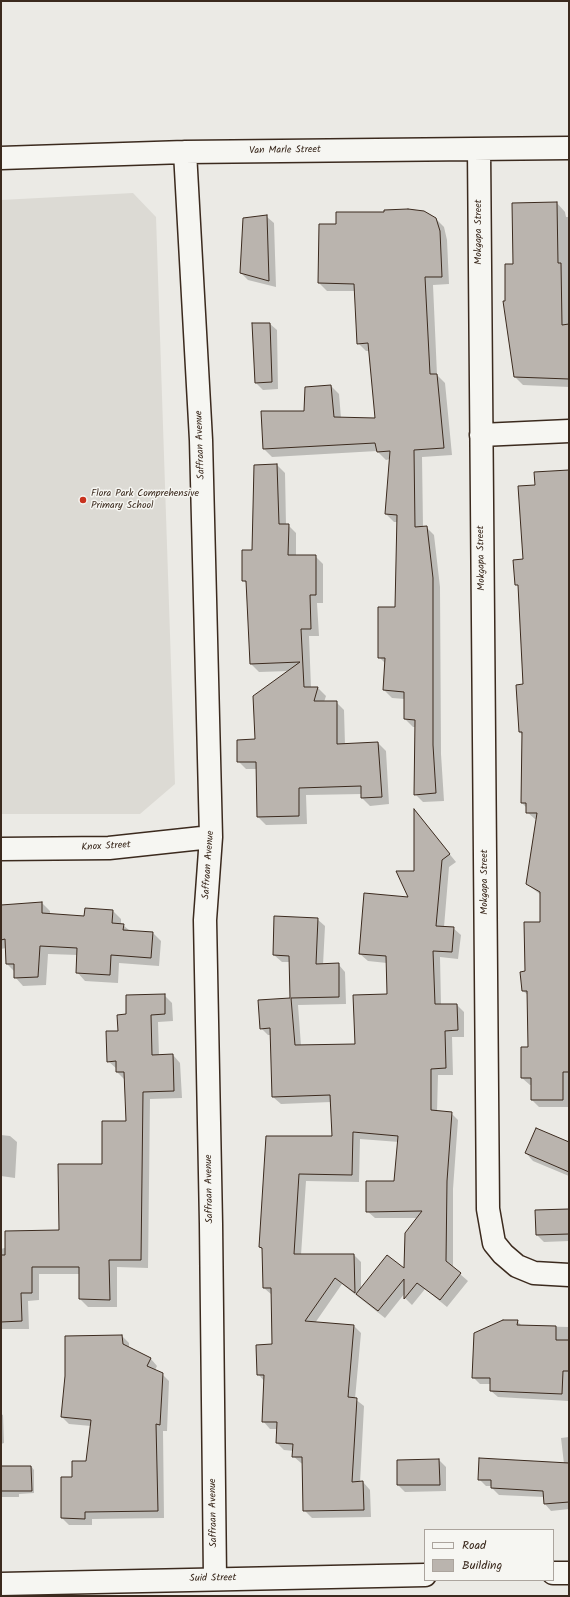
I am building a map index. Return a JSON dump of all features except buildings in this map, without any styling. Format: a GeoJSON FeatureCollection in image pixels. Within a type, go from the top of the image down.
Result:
{"type":"FeatureCollection","features":[{"type":"Feature","properties":{"kind":"street","name":"Van Marle Street"},"geometry":{"type":"LineString","coordinates":[[1,158],[185,152],[569,148]]}},
{"type":"Feature","properties":{"kind":"street","name":"Mokgapa Street"},"geometry":{"type":"LineString","coordinates":[[478,149],[489,1216],[494,1243],[503,1254],[517,1266],[534,1273],[569,1275]]}},
{"type":"Feature","properties":{"kind":"street","name":"Saffraan Avenue"},"geometry":{"type":"LineString","coordinates":[[185,152],[200,432],[211,837],[205,920],[211,1224],[215,1578]]}},
{"type":"Feature","properties":{"kind":"street"},"geometry":{"type":"LineString","coordinates":[[480,435],[569,431]]}},
{"type":"Feature","properties":{"kind":"street","name":"Knox Street"},"geometry":{"type":"LineString","coordinates":[[1,849],[109,848],[211,837]]}},
{"type":"Feature","properties":{"kind":"street"},"geometry":{"type":"LineString","coordinates":[[554,1573],[569,1573]]}},
{"type":"Feature","properties":{"kind":"street","name":"Suid Street"},"geometry":{"type":"LineString","coordinates":[[1,1584],[215,1578],[424,1575]]}},
{"type":"Feature","properties":{"kind":"shaded area","name":"Flora Park Comprehensive Primary School"},"geometry":{"type":"Polygon","coordinates":[[[133,193],[156,217],[175,784],[140,814],[1,814],[1,200],[133,193]]]}},
{"type":"Feature","properties":{"kind":"place","name":"Flora Park Comprehensive Primary School"},"geometry":{"type":"Point","coordinates":[83,500]}}]}
